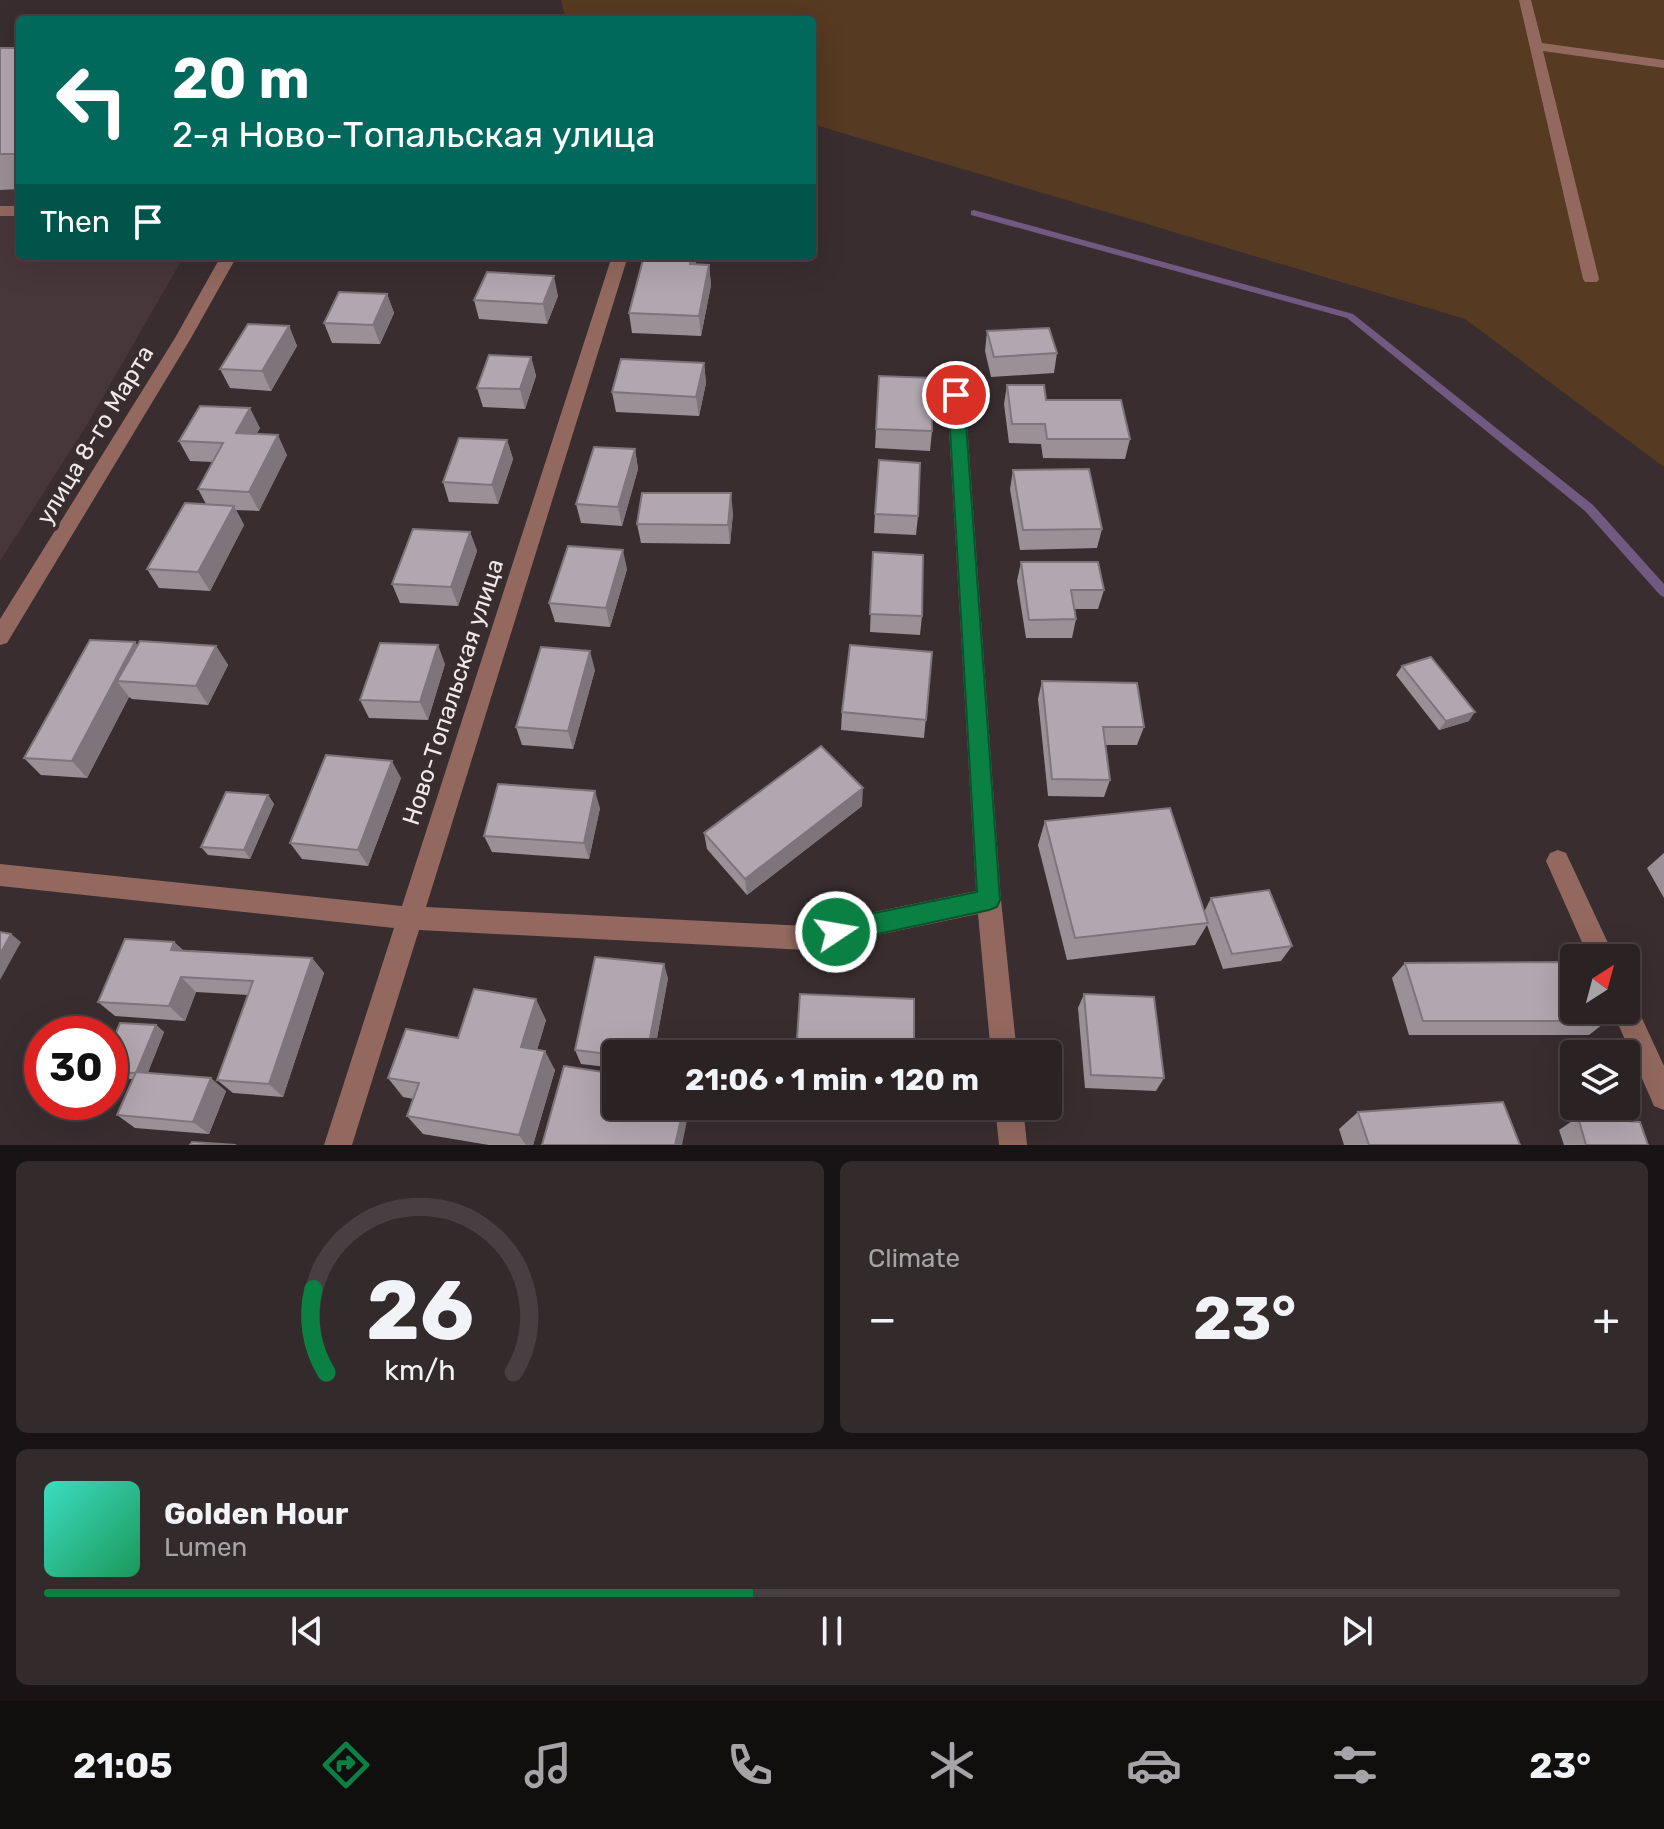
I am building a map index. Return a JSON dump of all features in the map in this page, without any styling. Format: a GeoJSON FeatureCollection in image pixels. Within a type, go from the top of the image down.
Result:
{"type":"FeatureCollection","features":[{"type":"Feature","properties":{"kind":"street"},"geometry":{"type":"LineString","coordinates":[[1525,0],[1591,279]]}},
{"type":"Feature","properties":{"kind":"street"},"geometry":{"type":"LineString","coordinates":[[1536,46],[1664,64]]}},
{"type":"Feature","properties":{"kind":"street","name":"улица 8-го Марта"},"geometry":{"type":"LineString","coordinates":[[0,637],[183,338],[227,260]]}},
{"type":"Feature","properties":{"kind":"street","name":"Ново-Топальская улица"},"geometry":{"type":"LineString","coordinates":[[338,1145],[619,260]]}},
{"type":"Feature","properties":{"kind":"street"},"geometry":{"type":"LineString","coordinates":[[956,395],[989,900],[1003,1040]]}},
{"type":"Feature","properties":{"kind":"street"},"geometry":{"type":"LineString","coordinates":[[1558,861],[1596,944]]}},
{"type":"Feature","properties":{"kind":"street"},"geometry":{"type":"LineString","coordinates":[[0,875],[408,918],[806,938],[989,900]]}},
{"type":"Feature","properties":{"kind":"street"},"geometry":{"type":"LineString","coordinates":[[1631,1024],[1664,1096]]}},
{"type":"Feature","properties":{"kind":"street"},"geometry":{"type":"LineString","coordinates":[[1010,1120],[1013,1145]]}},
{"type":"Feature","properties":{"kind":"shaded area"},"geometry":{"type":"Polygon","coordinates":[[[561,0],[1664,0],[1664,467],[1465,319],[816,125],[816,16],[565,16],[561,0]]]}},
{"type":"Feature","properties":{"kind":"shaded area"},"geometry":{"type":"Polygon","coordinates":[[[0,64],[16,64],[16,260],[182,260],[88,423],[0,561],[0,64]]]}},
{"type":"Feature","properties":{"kind":"building"},"geometry":{"type":"Polygon","coordinates":[[[0,48],[16,48],[16,154],[0,154],[0,48]]]}},
{"type":"Feature","properties":{"kind":"building"},"geometry":{"type":"Polygon","coordinates":[[[643,260],[690,260],[690,264],[709,265],[699,316],[629,313],[643,260]]]}},
{"type":"Feature","properties":{"kind":"building"},"geometry":{"type":"Polygon","coordinates":[[[487,272],[554,276],[543,304],[474,300],[487,272]]]}},
{"type":"Feature","properties":{"kind":"building"},"geometry":{"type":"Polygon","coordinates":[[[339,292],[387,294],[373,325],[324,323],[339,292]]]}},
{"type":"Feature","properties":{"kind":"building"},"geometry":{"type":"Polygon","coordinates":[[[248,324],[289,326],[262,371],[220,369],[248,324]]]}},
{"type":"Feature","properties":{"kind":"building"},"geometry":{"type":"Polygon","coordinates":[[[1049,328],[1057,353],[994,357],[987,331],[1049,328]]]}},
{"type":"Feature","properties":{"kind":"building"},"geometry":{"type":"Polygon","coordinates":[[[489,355],[531,357],[520,389],[477,388],[489,355]]]}},
{"type":"Feature","properties":{"kind":"building"},"geometry":{"type":"Polygon","coordinates":[[[621,359],[704,363],[696,397],[612,392],[621,359]]]}},
{"type":"Feature","properties":{"kind":"building"},"geometry":{"type":"Polygon","coordinates":[[[879,376],[932,378],[932,431],[876,429],[879,376]]]}},
{"type":"Feature","properties":{"kind":"building"},"geometry":{"type":"Polygon","coordinates":[[[1007,385],[1044,385],[1046,400],[1121,400],[1130,439],[1047,439],[1045,424],[1012,424],[1007,385]]]}},
{"type":"Feature","properties":{"kind":"building"},"geometry":{"type":"Polygon","coordinates":[[[200,406],[250,408],[236,433],[278,435],[249,492],[198,489],[223,443],[179,441],[200,406]]]}},
{"type":"Feature","properties":{"kind":"building"},"geometry":{"type":"Polygon","coordinates":[[[459,438],[507,440],[492,485],[443,482],[459,438]]]}},
{"type":"Feature","properties":{"kind":"building"},"geometry":{"type":"Polygon","coordinates":[[[594,447],[635,449],[618,507],[576,504],[594,447]]]}},
{"type":"Feature","properties":{"kind":"building"},"geometry":{"type":"Polygon","coordinates":[[[879,460],[920,463],[918,516],[875,514],[879,460]]]}},
{"type":"Feature","properties":{"kind":"building"},"geometry":{"type":"Polygon","coordinates":[[[1089,469],[1102,529],[1023,530],[1013,470],[1089,469]]]}},
{"type":"Feature","properties":{"kind":"building"},"geometry":{"type":"Polygon","coordinates":[[[642,493],[731,493],[728,525],[637,524],[642,493]]]}},
{"type":"Feature","properties":{"kind":"building"},"geometry":{"type":"Polygon","coordinates":[[[185,503],[234,506],[198,572],[147,569],[185,503]]]}},
{"type":"Feature","properties":{"kind":"building"},"geometry":{"type":"Polygon","coordinates":[[[413,529],[470,532],[451,587],[392,584],[413,529]]]}},
{"type":"Feature","properties":{"kind":"building"},"geometry":{"type":"Polygon","coordinates":[[[568,546],[623,550],[606,608],[549,603],[568,546]]]}},
{"type":"Feature","properties":{"kind":"building"},"geometry":{"type":"Polygon","coordinates":[[[873,552],[923,555],[922,616],[870,614],[873,552]]]}},
{"type":"Feature","properties":{"kind":"building"},"geometry":{"type":"Polygon","coordinates":[[[1021,562],[1098,562],[1104,590],[1071,590],[1076,619],[1029,620],[1021,562]]]}},
{"type":"Feature","properties":{"kind":"building"},"geometry":{"type":"Polygon","coordinates":[[[90,640],[135,642],[72,761],[24,758],[90,640]]]}},
{"type":"Feature","properties":{"kind":"building"},"geometry":{"type":"Polygon","coordinates":[[[140,641],[216,646],[196,686],[117,681],[140,641]]]}},
{"type":"Feature","properties":{"kind":"building"},"geometry":{"type":"Polygon","coordinates":[[[380,643],[438,645],[420,702],[360,700],[380,643]]]}},
{"type":"Feature","properties":{"kind":"building"},"geometry":{"type":"Polygon","coordinates":[[[850,645],[932,652],[926,720],[842,712],[850,645]]]}},
{"type":"Feature","properties":{"kind":"building"},"geometry":{"type":"Polygon","coordinates":[[[541,647],[590,651],[568,731],[516,727],[541,647]]]}},
{"type":"Feature","properties":{"kind":"building"},"geometry":{"type":"Polygon","coordinates":[[[1431,657],[1475,712],[1446,721],[1402,666],[1431,657]]]}},
{"type":"Feature","properties":{"kind":"building"},"geometry":{"type":"Polygon","coordinates":[[[1042,681],[1137,683],[1144,727],[1103,727],[1110,780],[1052,779],[1042,681]]]}},
{"type":"Feature","properties":{"kind":"building"},"geometry":{"type":"Polygon","coordinates":[[[821,746],[863,788],[745,879],[704,833],[821,746]]]}},
{"type":"Feature","properties":{"kind":"building"},"geometry":{"type":"Polygon","coordinates":[[[326,755],[392,761],[358,850],[290,843],[326,755]]]}},
{"type":"Feature","properties":{"kind":"building"},"geometry":{"type":"Polygon","coordinates":[[[498,784],[595,791],[584,843],[484,836],[498,784]]]}},
{"type":"Feature","properties":{"kind":"building"},"geometry":{"type":"Polygon","coordinates":[[[226,792],[268,795],[244,850],[201,847],[226,792]]]}},
{"type":"Feature","properties":{"kind":"building"},"geometry":{"type":"Polygon","coordinates":[[[1170,808],[1208,923],[1075,938],[1045,821],[1170,808]]]}},
{"type":"Feature","properties":{"kind":"building"},"geometry":{"type":"Polygon","coordinates":[[[1269,890],[1292,946],[1232,954],[1211,898],[1269,890]]]}},
{"type":"Feature","properties":{"kind":"building"},"geometry":{"type":"Polygon","coordinates":[[[0,932],[11,934],[0,954],[0,932]]]}},
{"type":"Feature","properties":{"kind":"building"},"geometry":{"type":"Polygon","coordinates":[[[125,939],[174,942],[171,950],[312,958],[269,1084],[217,1080],[253,981],[181,977],[169,1006],[98,1002],[125,939]]]}},
{"type":"Feature","properties":{"kind":"building"},"geometry":{"type":"Polygon","coordinates":[[[595,957],[664,964],[650,1040],[602,1040],[602,1053],[575,1050],[595,957]]]}},
{"type":"Feature","properties":{"kind":"building"},"geometry":{"type":"Polygon","coordinates":[[[1560,962],[1560,1021],[1423,1021],[1405,963],[1560,962]]]}},
{"type":"Feature","properties":{"kind":"building"},"geometry":{"type":"Polygon","coordinates":[[[474,989],[536,999],[521,1047],[545,1051],[519,1135],[407,1116],[419,1083],[388,1078],[406,1029],[458,1038],[474,989]]]}},
{"type":"Feature","properties":{"kind":"building"},"geometry":{"type":"Polygon","coordinates":[[[800,994],[914,999],[914,1040],[797,1040],[800,994]]]}},
{"type":"Feature","properties":{"kind":"building"},"geometry":{"type":"Polygon","coordinates":[[[1084,994],[1154,997],[1164,1078],[1091,1075],[1084,994]]]}},
{"type":"Feature","properties":{"kind":"building"},"geometry":{"type":"Polygon","coordinates":[[[128,1023],[156,1025],[136,1073],[128,1073],[128,1023]]]}},
{"type":"Feature","properties":{"kind":"building"},"geometry":{"type":"Polygon","coordinates":[[[564,1066],[602,1072],[602,1120],[681,1120],[675,1145],[542,1145],[564,1066]]]}},
{"type":"Feature","properties":{"kind":"building"},"geometry":{"type":"Polygon","coordinates":[[[136,1072],[211,1078],[193,1122],[128,1116],[128,1090],[136,1072]]]}},
{"type":"Feature","properties":{"kind":"building"},"geometry":{"type":"Polygon","coordinates":[[[1503,1102],[1520,1145],[1369,1145],[1358,1112],[1503,1102]]]}},
{"type":"Feature","properties":{"kind":"building"},"geometry":{"type":"Polygon","coordinates":[[[1579,1120],[1640,1122],[1648,1145],[1586,1145],[1579,1120]]]}},
{"type":"Feature","properties":{"kind":"building"},"geometry":{"type":"Polygon","coordinates":[[[192,1142],[236,1145],[190,1145],[192,1142]]]}},
{"type":"Feature","properties":{"kind":"waterway"},"geometry":{"type":"LineString","coordinates":[[974,213],[1350,316],[1589,508],[1664,592]]}},
{"type":"Feature","properties":{"kind":"route"},"geometry":{"type":"LineString","coordinates":[[836,932],[989,900],[956,395]]}}]}
